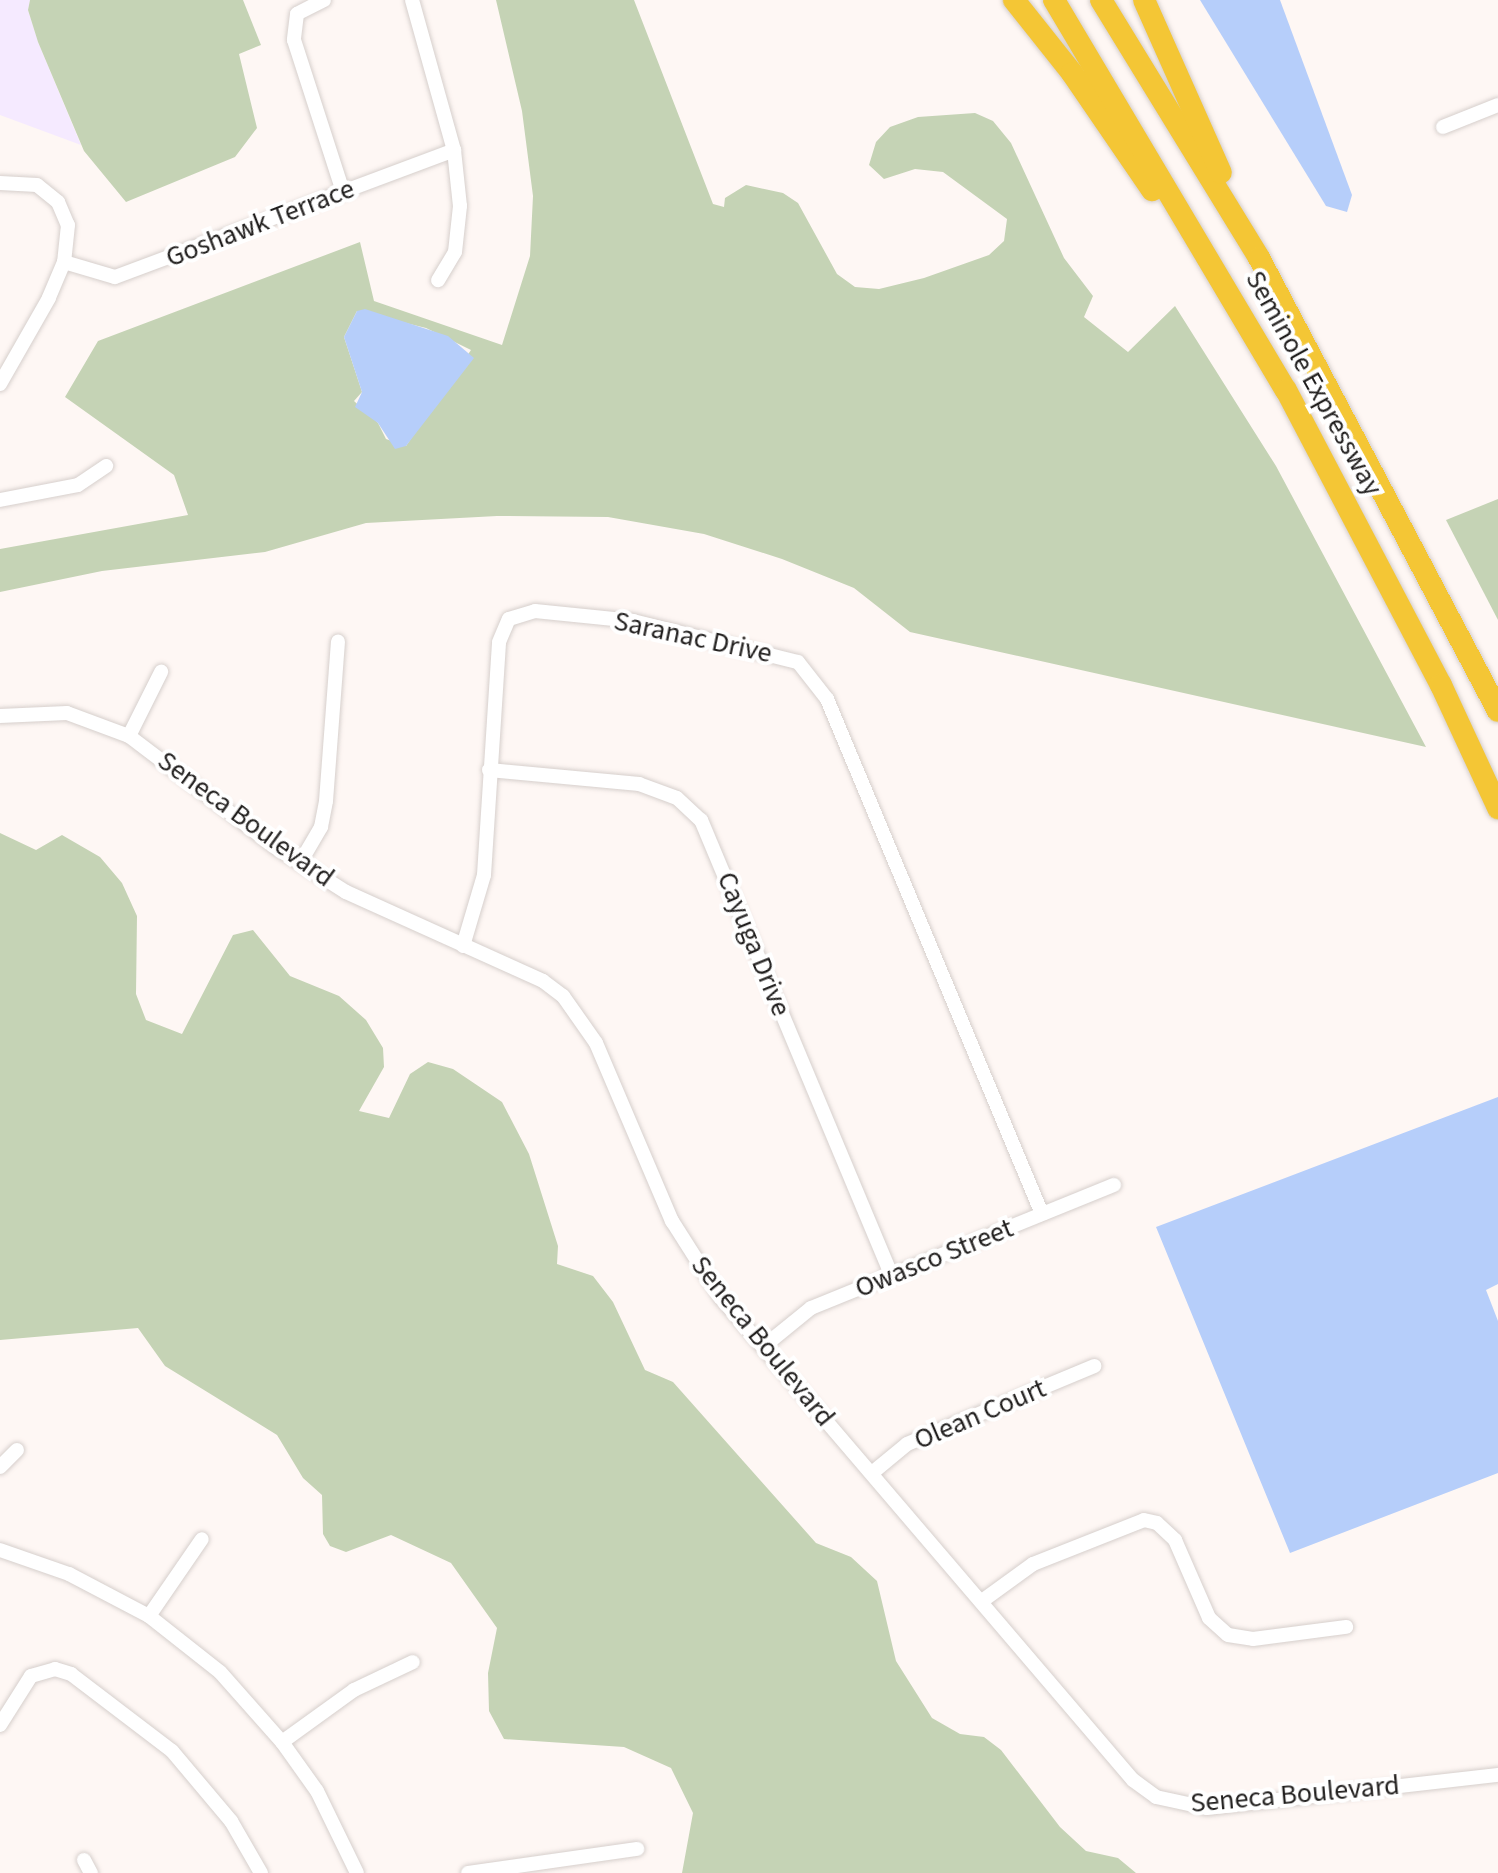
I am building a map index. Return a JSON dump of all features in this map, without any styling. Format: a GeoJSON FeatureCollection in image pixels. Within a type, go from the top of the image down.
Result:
{"type":"FeatureCollection","features":[{"type":"Feature","properties":{"kind":"highway"},"geometry":{"type":"LineString","coordinates":[[1014,0],[1133,161],[1331,491],[1354,518]]}},
{"type":"Feature","properties":{"kind":"highway","name":"Seminole Expressway"},"geometry":{"type":"LineString","coordinates":[[1054,0],[1286,390],[1441,685],[1498,808]]}},
{"type":"Feature","properties":{"kind":"highway","name":"Seminole Expressway"},"geometry":{"type":"LineString","coordinates":[[1101,0],[1259,258],[1495,704]]}},
{"type":"Feature","properties":{"kind":"highway"},"geometry":{"type":"LineString","coordinates":[[1144,0],[1259,258]]}},
{"type":"Feature","properties":{"kind":"street"},"geometry":{"type":"LineString","coordinates":[[324,0],[297,14],[294,40],[343,192]]}},
{"type":"Feature","properties":{"kind":"street"},"geometry":{"type":"LineString","coordinates":[[412,0],[454,150],[460,206],[455,252],[438,280]]}},
{"type":"Feature","properties":{"kind":"street"},"geometry":{"type":"LineString","coordinates":[[1443,127],[1498,105]]}},
{"type":"Feature","properties":{"kind":"street","name":"Goshawk Terrace"},"geometry":{"type":"LineString","coordinates":[[64,262],[115,277],[454,150]]}},
{"type":"Feature","properties":{"kind":"street"},"geometry":{"type":"LineString","coordinates":[[0,183],[37,185],[58,202],[68,225],[64,262],[0,384]]}},
{"type":"Feature","properties":{"kind":"street"},"geometry":{"type":"LineString","coordinates":[[0,500],[78,485],[106,466]]}},
{"type":"Feature","properties":{"kind":"street","name":"Saranac Drive"},"geometry":{"type":"LineString","coordinates":[[463,946],[484,875],[499,642],[509,619],[520,614],[633,621],[798,662],[827,699],[1042,1214]]}},
{"type":"Feature","properties":{"kind":"street"},"geometry":{"type":"LineString","coordinates":[[300,863],[321,827],[326,801],[338,641]]}},
{"type":"Feature","properties":{"kind":"street"},"geometry":{"type":"LineString","coordinates":[[129,736],[161,672]]}},
{"type":"Feature","properties":{"kind":"street","name":"Seneca Boulevard"},"geometry":{"type":"LineString","coordinates":[[0,716],[67,713],[129,736],[300,863],[346,892],[543,981],[579,1014],[672,1221],[721,1298],[1133,1780],[1156,1797],[1183,1807],[1498,1775]]}},
{"type":"Feature","properties":{"kind":"street","name":"Cayuga Drive"},"geometry":{"type":"LineString","coordinates":[[489,770],[639,784],[677,798],[701,820],[891,1275]]}},
{"type":"Feature","properties":{"kind":"street","name":"Owasco Street"},"geometry":{"type":"LineString","coordinates":[[763,1347],[811,1308],[1114,1185]]}},
{"type":"Feature","properties":{"kind":"street","name":"Olean Court"},"geometry":{"type":"LineString","coordinates":[[872,1473],[920,1438],[1094,1366]]}},
{"type":"Feature","properties":{"kind":"street"},"geometry":{"type":"LineString","coordinates":[[0,1467],[17,1450]]}},
{"type":"Feature","properties":{"kind":"street"},"geometry":{"type":"LineString","coordinates":[[982,1601],[1033,1564],[1144,1520],[1169,1531],[1209,1618],[1228,1635],[1253,1639],[1346,1627]]}},
{"type":"Feature","properties":{"kind":"street"},"geometry":{"type":"LineString","coordinates":[[149,1616],[202,1539]]}},
{"type":"Feature","properties":{"kind":"street"},"geometry":{"type":"LineString","coordinates":[[0,1550],[69,1574],[149,1616],[220,1672],[282,1742],[317,1791],[357,1873]]}},
{"type":"Feature","properties":{"kind":"street"},"geometry":{"type":"LineString","coordinates":[[282,1742],[354,1690],[413,1662]]}},
{"type":"Feature","properties":{"kind":"street"},"geometry":{"type":"LineString","coordinates":[[0,1725],[31,1676],[55,1669],[71,1674],[172,1751],[231,1821],[261,1873]]}},
{"type":"Feature","properties":{"kind":"street"},"geometry":{"type":"LineString","coordinates":[[468,1873],[637,1849]]}},
{"type":"Feature","properties":{"kind":"shaded area"},"geometry":{"type":"Polygon","coordinates":[[[0,0],[30,0],[28,10],[38,42],[81,145],[0,115],[0,0]]]}},
{"type":"Feature","properties":{"kind":"green space"},"geometry":{"type":"Polygon","coordinates":[[[30,0],[243,0],[261,45],[239,54],[257,128],[235,157],[126,202],[84,151],[38,42],[28,10],[30,0]]]}},
{"type":"Feature","properties":{"kind":"green space"},"geometry":{"type":"Polygon","coordinates":[[[496,0],[634,0],[713,204],[724,207],[725,198],[746,185],[783,193],[798,203],[837,274],[855,287],[879,289],[924,278],[989,255],[1004,241],[1007,219],[943,172],[915,169],[884,179],[869,165],[876,142],[890,127],[918,117],[975,113],[993,121],[1011,143],[1064,258],[1093,296],[1084,317],[1128,352],[1175,306],[1276,466],[1426,747],[910,632],[854,588],[782,559],[704,534],[608,517],[497,516],[366,523],[265,552],[102,571],[0,592],[0,549],[188,515],[174,475],[65,397],[98,341],[360,242],[374,301],[502,345],[530,256],[533,196],[522,111],[496,0]],[[357,311],[344,337],[362,392],[354,401],[378,423],[386,439],[406,446],[471,350],[426,328],[357,311]]]}},
{"type":"Feature","properties":{"kind":"green space"},"geometry":{"type":"Polygon","coordinates":[[[1498,499],[1498,620],[1446,520],[1498,499]]]}},
{"type":"Feature","properties":{"kind":"green space"},"geometry":{"type":"Polygon","coordinates":[[[0,833],[36,850],[62,835],[100,857],[122,883],[137,916],[136,994],[146,1020],[182,1034],[233,935],[253,930],[290,976],[339,996],[366,1020],[383,1048],[384,1067],[359,1111],[389,1118],[410,1074],[428,1062],[453,1069],[502,1102],[529,1154],[558,1246],[557,1264],[593,1276],[613,1302],[645,1370],[673,1382],[816,1543],[851,1557],[877,1581],[896,1661],[932,1718],[960,1734],[984,1737],[1001,1750],[1060,1827],[1086,1851],[1118,1858],[1136,1873],[682,1873],[693,1813],[671,1768],[624,1747],[504,1739],[489,1711],[488,1673],[497,1628],[451,1563],[391,1535],[346,1552],[330,1546],[323,1534],[322,1495],[303,1478],[277,1435],[165,1366],[138,1328],[0,1340],[0,833]]]}},
{"type":"Feature","properties":{"kind":"water"},"geometry":{"type":"Polygon","coordinates":[[[1200,0],[1280,0],[1352,195],[1347,212],[1326,206],[1200,0]]]}},
{"type":"Feature","properties":{"kind":"water"},"geometry":{"type":"Polygon","coordinates":[[[365,309],[448,336],[474,358],[406,446],[395,449],[378,423],[355,407],[362,392],[344,337],[357,311],[365,309]]]}},
{"type":"Feature","properties":{"kind":"water"},"geometry":{"type":"Polygon","coordinates":[[[1498,1097],[1498,1284],[1486,1290],[1498,1321],[1498,1473],[1290,1553],[1156,1227],[1498,1097]]]}}]}
